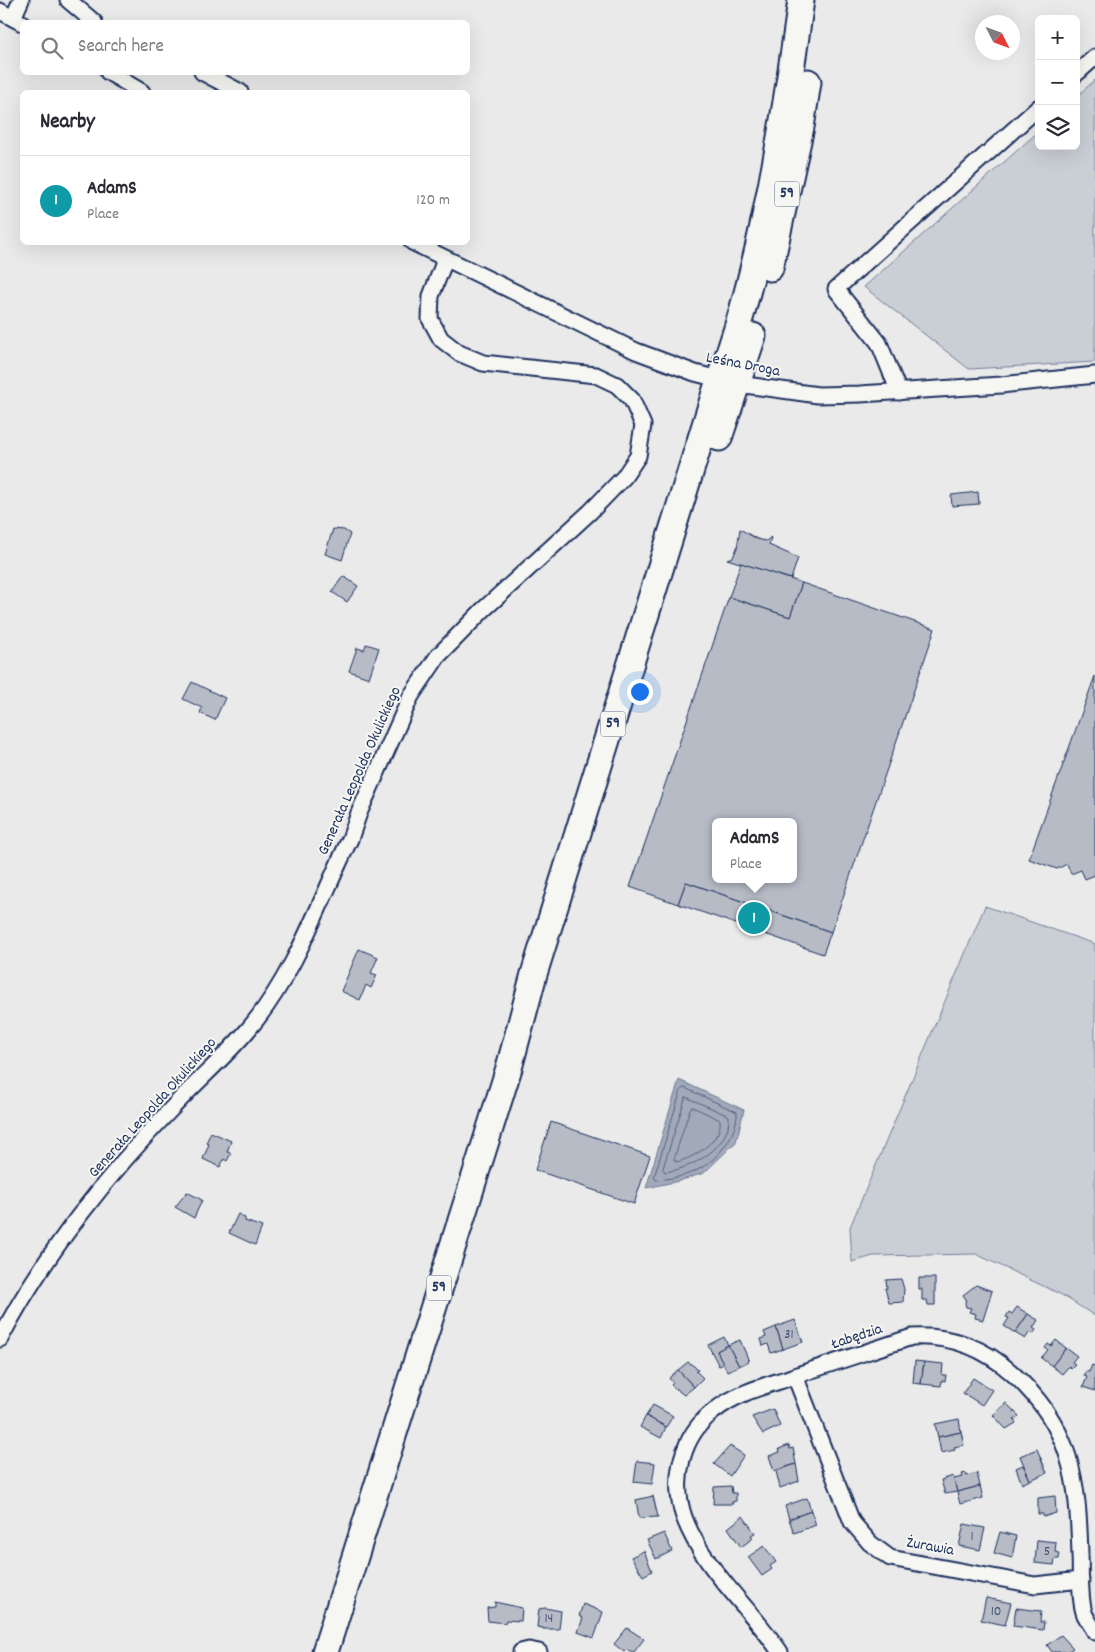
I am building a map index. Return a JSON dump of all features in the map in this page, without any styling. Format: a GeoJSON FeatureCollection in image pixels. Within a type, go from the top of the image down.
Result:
{"type":"FeatureCollection","features":[{"type":"Feature","properties":{"kind":"main road","name":"59"},"geometry":{"type":"LineString","coordinates":[[325,1652],[509,1068],[549,980],[666,604],[729,382],[735,340],[764,223],[790,88],[801,0]]}},
{"type":"Feature","properties":{"kind":"main road","name":"59"},"geometry":{"type":"LineString","coordinates":[[729,382],[757,320],[781,224],[801,127],[816,0]]}},
{"type":"Feature","properties":{"kind":"street"},"geometry":{"type":"LineString","coordinates":[[0,10],[18,21],[21,0]]}},
{"type":"Feature","properties":{"kind":"street"},"geometry":{"type":"LineString","coordinates":[[68,0],[92,20]]}},
{"type":"Feature","properties":{"kind":"street"},"geometry":{"type":"LineString","coordinates":[[1080,70],[1095,57]]}},
{"type":"Feature","properties":{"kind":"street"},"geometry":{"type":"LineString","coordinates":[[113,75],[139,90]]}},
{"type":"Feature","properties":{"kind":"street"},"geometry":{"type":"LineString","coordinates":[[208,75],[236,90]]}},
{"type":"Feature","properties":{"kind":"street"},"geometry":{"type":"LineString","coordinates":[[899,392],[879,342],[836,289],[1035,111]]}},
{"type":"Feature","properties":{"kind":"street","name":"Leśna Droga"},"geometry":{"type":"LineString","coordinates":[[418,245],[636,351],[729,382],[818,395],[1001,385],[1095,375]]}},
{"type":"Feature","properties":{"kind":"street","name":"Generała Leopolda Okulickiego"},"geometry":{"type":"LineString","coordinates":[[1,1332],[40,1272],[93,1200],[172,1108],[247,1031],[275,994],[350,839],[359,813],[411,696],[438,656],[610,491],[624,477],[638,456],[642,425],[632,400],[617,385],[596,375],[483,363],[459,353],[441,339],[430,319],[431,296],[445,260]]}},
{"type":"Feature","properties":{"kind":"street","name":"Łabędzia"},"geometry":{"type":"LineString","coordinates":[[780,1652],[702,1550],[684,1517],[678,1489],[680,1461],[691,1437],[713,1411],[741,1395],[912,1337],[937,1336],[969,1346],[999,1361],[1030,1389],[1047,1410],[1070,1459],[1079,1504],[1085,1614],[1095,1632]]}},
{"type":"Feature","properties":{"kind":"street","name":"Żurawia"},"geometry":{"type":"LineString","coordinates":[[795,1376],[852,1522],[870,1543],[890,1558],[1035,1584],[1082,1580]]}},
{"type":"Feature","properties":{"kind":"street"},"geometry":{"type":"LineString","coordinates":[[521,1652],[529,1650],[539,1652]]}},
{"type":"Feature","properties":{"kind":"shaded area"},"geometry":{"type":"Polygon","coordinates":[[[1095,80],[1095,362],[969,369],[864,287],[1035,135],[1035,150],[1080,150],[1080,93],[1095,80]]]}},
{"type":"Feature","properties":{"kind":"shaded area"},"geometry":{"type":"Polygon","coordinates":[[[985,906],[1095,944],[1095,1316],[1062,1295],[976,1254],[873,1256],[852,1262],[850,1227],[985,906]]]}},
{"type":"Feature","properties":{"kind":"water"},"geometry":{"type":"Polygon","coordinates":[[[679,1080],[744,1110],[736,1142],[704,1173],[646,1188],[679,1080]]]}},
{"type":"Feature","properties":{"kind":"building"},"geometry":{"type":"Polygon","coordinates":[[[978,492],[979,504],[952,506],[951,495],[978,492]]]}},
{"type":"Feature","properties":{"kind":"building"},"geometry":{"type":"Polygon","coordinates":[[[333,529],[344,530],[350,534],[342,560],[325,554],[333,529]]]}},
{"type":"Feature","properties":{"kind":"building"},"geometry":{"type":"Polygon","coordinates":[[[740,529],[757,539],[766,541],[771,537],[769,545],[798,558],[791,579],[727,559],[733,557],[737,548],[740,529]]]}},
{"type":"Feature","properties":{"kind":"building"},"geometry":{"type":"Polygon","coordinates":[[[741,563],[802,583],[790,617],[729,597],[741,563]]]}},
{"type":"Feature","properties":{"kind":"building"},"geometry":{"type":"Polygon","coordinates":[[[343,576],[358,586],[347,602],[332,592],[343,576]]]}},
{"type":"Feature","properties":{"kind":"building"},"geometry":{"type":"Polygon","coordinates":[[[802,583],[935,629],[831,932],[686,882],[678,904],[630,887],[729,597],[790,617],[802,583]]]}},
{"type":"Feature","properties":{"kind":"building"},"geometry":{"type":"Polygon","coordinates":[[[366,644],[379,648],[369,678],[349,671],[357,648],[364,650],[366,644]]]}},
{"type":"Feature","properties":{"kind":"building"},"geometry":{"type":"Polygon","coordinates":[[[1095,676],[1095,875],[1085,879],[1081,870],[1071,874],[1067,864],[1057,869],[1029,859],[1095,676]]]}},
{"type":"Feature","properties":{"kind":"building"},"geometry":{"type":"Polygon","coordinates":[[[192,682],[225,698],[215,720],[200,713],[202,708],[183,699],[192,682]]]}},
{"type":"Feature","properties":{"kind":"building"},"geometry":{"type":"Polygon","coordinates":[[[686,882],[831,932],[823,954],[678,904],[686,882]]]}},
{"type":"Feature","properties":{"kind":"building"},"geometry":{"type":"Polygon","coordinates":[[[359,949],[378,957],[371,973],[377,975],[371,988],[366,985],[360,1000],[341,991],[359,949]]]}},
{"type":"Feature","properties":{"kind":"building"},"geometry":{"type":"Polygon","coordinates":[[[551,1122],[650,1156],[634,1204],[535,1170],[551,1122]]]}},
{"type":"Feature","properties":{"kind":"building"},"geometry":{"type":"Polygon","coordinates":[[[211,1132],[231,1141],[227,1152],[231,1153],[227,1161],[224,1159],[220,1167],[203,1159],[209,1144],[206,1143],[211,1132]]]}},
{"type":"Feature","properties":{"kind":"building"},"geometry":{"type":"Polygon","coordinates":[[[187,1192],[202,1200],[194,1218],[175,1207],[187,1192]]]}},
{"type":"Feature","properties":{"kind":"building"},"geometry":{"type":"Polygon","coordinates":[[[238,1214],[245,1218],[245,1221],[262,1227],[255,1245],[229,1233],[238,1214]]]}},
{"type":"Feature","properties":{"kind":"building"},"geometry":{"type":"Polygon","coordinates":[[[919,1278],[935,1278],[935,1305],[928,1305],[927,1300],[922,1300],[919,1278]]]}},
{"type":"Feature","properties":{"kind":"building"},"geometry":{"type":"Polygon","coordinates":[[[901,1279],[904,1289],[903,1302],[889,1303],[885,1288],[887,1288],[886,1280],[901,1279]]]}},
{"type":"Feature","properties":{"kind":"building"},"geometry":{"type":"Polygon","coordinates":[[[976,1285],[992,1291],[983,1320],[975,1318],[976,1314],[969,1312],[971,1308],[966,1307],[966,1299],[963,1295],[976,1285]]]}},
{"type":"Feature","properties":{"kind":"building"},"geometry":{"type":"Polygon","coordinates":[[[1017,1307],[1028,1314],[1015,1333],[1004,1326],[1009,1318],[1006,1317],[1009,1312],[1012,1314],[1017,1307]]]}},
{"type":"Feature","properties":{"kind":"building"},"geometry":{"type":"Polygon","coordinates":[[[1028,1314],[1038,1320],[1033,1328],[1036,1330],[1033,1334],[1030,1332],[1025,1339],[1015,1333],[1028,1314]]]}},
{"type":"Feature","properties":{"kind":"building"},"geometry":{"type":"Polygon","coordinates":[[[795,1320],[803,1342],[783,1349],[776,1327],[795,1320]]]}},
{"type":"Feature","properties":{"kind":"building"},"geometry":{"type":"Polygon","coordinates":[[[776,1327],[783,1349],[771,1353],[768,1344],[763,1346],[761,1339],[766,1337],[764,1332],[776,1327]]]}},
{"type":"Feature","properties":{"kind":"building"},"geometry":{"type":"Polygon","coordinates":[[[724,1337],[728,1345],[717,1351],[724,1364],[719,1366],[708,1345],[724,1337]]]}},
{"type":"Feature","properties":{"kind":"building"},"geometry":{"type":"Polygon","coordinates":[[[740,1340],[749,1361],[739,1366],[728,1345],[740,1340]]]}},
{"type":"Feature","properties":{"kind":"building"},"geometry":{"type":"Polygon","coordinates":[[[1056,1340],[1066,1348],[1052,1366],[1041,1358],[1048,1350],[1045,1348],[1048,1344],[1051,1346],[1056,1340]]]}},
{"type":"Feature","properties":{"kind":"building"},"geometry":{"type":"Polygon","coordinates":[[[728,1345],[739,1366],[727,1371],[717,1351],[728,1345]]]}},
{"type":"Feature","properties":{"kind":"building"},"geometry":{"type":"Polygon","coordinates":[[[1066,1348],[1077,1356],[1072,1362],[1075,1364],[1071,1368],[1069,1366],[1062,1374],[1052,1366],[1066,1348]]]}},
{"type":"Feature","properties":{"kind":"building"},"geometry":{"type":"Polygon","coordinates":[[[915,1361],[924,1362],[921,1384],[913,1383],[915,1361]]]}},
{"type":"Feature","properties":{"kind":"building"},"geometry":{"type":"Polygon","coordinates":[[[688,1362],[698,1369],[696,1371],[703,1378],[694,1387],[678,1370],[688,1362]]]}},
{"type":"Feature","properties":{"kind":"building"},"geometry":{"type":"Polygon","coordinates":[[[924,1362],[943,1364],[942,1375],[946,1375],[945,1381],[942,1380],[941,1386],[921,1384],[924,1362]]]}},
{"type":"Feature","properties":{"kind":"building"},"geometry":{"type":"Polygon","coordinates":[[[1092,1365],[1095,1366],[1095,1391],[1083,1387],[1087,1377],[1084,1376],[1086,1371],[1089,1372],[1092,1365]]]}},
{"type":"Feature","properties":{"kind":"building"},"geometry":{"type":"Polygon","coordinates":[[[678,1370],[694,1387],[684,1395],[671,1385],[673,1383],[669,1378],[678,1370]]]}},
{"type":"Feature","properties":{"kind":"building"},"geometry":{"type":"Polygon","coordinates":[[[973,1378],[992,1390],[982,1405],[963,1393],[973,1378]]]}},
{"type":"Feature","properties":{"kind":"building"},"geometry":{"type":"Polygon","coordinates":[[[1006,1403],[1019,1416],[1014,1420],[1016,1423],[1006,1429],[993,1415],[1006,1403]]]}},
{"type":"Feature","properties":{"kind":"building"},"geometry":{"type":"Polygon","coordinates":[[[653,1405],[673,1416],[666,1427],[646,1416],[653,1405]]]}},
{"type":"Feature","properties":{"kind":"building"},"geometry":{"type":"Polygon","coordinates":[[[773,1409],[780,1426],[763,1434],[752,1417],[773,1409]]]}},
{"type":"Feature","properties":{"kind":"building"},"geometry":{"type":"Polygon","coordinates":[[[646,1416],[666,1427],[661,1438],[640,1427],[646,1416]]]}},
{"type":"Feature","properties":{"kind":"building"},"geometry":{"type":"Polygon","coordinates":[[[959,1419],[961,1432],[938,1437],[935,1424],[959,1419]]]}},
{"type":"Feature","properties":{"kind":"building"},"geometry":{"type":"Polygon","coordinates":[[[961,1432],[964,1445],[954,1447],[955,1450],[941,1453],[938,1437],[961,1432]]]}},
{"type":"Feature","properties":{"kind":"building"},"geometry":{"type":"Polygon","coordinates":[[[789,1445],[790,1449],[793,1448],[796,1464],[774,1471],[769,1456],[780,1452],[779,1449],[789,1445]]]}},
{"type":"Feature","properties":{"kind":"building"},"geometry":{"type":"Polygon","coordinates":[[[730,1446],[744,1455],[730,1476],[714,1464],[730,1446]]]}},
{"type":"Feature","properties":{"kind":"building"},"geometry":{"type":"Polygon","coordinates":[[[1037,1449],[1047,1473],[1030,1480],[1020,1456],[1037,1449]]]}},
{"type":"Feature","properties":{"kind":"building"},"geometry":{"type":"Polygon","coordinates":[[[637,1461],[655,1463],[652,1484],[634,1482],[637,1461]]]}},
{"type":"Feature","properties":{"kind":"building"},"geometry":{"type":"Polygon","coordinates":[[[796,1464],[799,1481],[780,1488],[776,1471],[796,1464]]]}},
{"type":"Feature","properties":{"kind":"building"},"geometry":{"type":"Polygon","coordinates":[[[1023,1465],[1030,1480],[1022,1484],[1016,1468],[1023,1465]]]}},
{"type":"Feature","properties":{"kind":"building"},"geometry":{"type":"Polygon","coordinates":[[[966,1473],[967,1476],[977,1473],[980,1486],[957,1492],[953,1479],[963,1477],[962,1474],[966,1473]]]}},
{"type":"Feature","properties":{"kind":"building"},"geometry":{"type":"Polygon","coordinates":[[[953,1476],[957,1492],[945,1494],[941,1480],[953,1476]]]}},
{"type":"Feature","properties":{"kind":"building"},"geometry":{"type":"Polygon","coordinates":[[[731,1486],[732,1493],[736,1493],[736,1501],[732,1502],[733,1504],[713,1504],[714,1487],[731,1486]]]}},
{"type":"Feature","properties":{"kind":"building"},"geometry":{"type":"Polygon","coordinates":[[[980,1486],[983,1498],[960,1504],[957,1492],[980,1486]]]}},
{"type":"Feature","properties":{"kind":"building"},"geometry":{"type":"Polygon","coordinates":[[[653,1496],[658,1517],[639,1518],[636,1500],[653,1496]]]}},
{"type":"Feature","properties":{"kind":"building"},"geometry":{"type":"Polygon","coordinates":[[[1055,1496],[1056,1513],[1043,1517],[1043,1514],[1038,1514],[1038,1498],[1055,1496]]]}},
{"type":"Feature","properties":{"kind":"building"},"geometry":{"type":"Polygon","coordinates":[[[807,1498],[811,1511],[789,1519],[785,1506],[807,1498]]]}},
{"type":"Feature","properties":{"kind":"building"},"geometry":{"type":"Polygon","coordinates":[[[811,1511],[816,1525],[794,1533],[789,1519],[811,1511]]]}},
{"type":"Feature","properties":{"kind":"building"},"geometry":{"type":"Polygon","coordinates":[[[743,1516],[755,1533],[751,1535],[753,1538],[741,1547],[728,1528],[743,1516]]]}},
{"type":"Feature","properties":{"kind":"building"},"geometry":{"type":"Polygon","coordinates":[[[964,1524],[985,1528],[980,1550],[959,1546],[964,1524]]]}},
{"type":"Feature","properties":{"kind":"building"},"geometry":{"type":"Polygon","coordinates":[[[1000,1532],[1016,1536],[1012,1558],[994,1553],[1000,1532]]]}},
{"type":"Feature","properties":{"kind":"building"},"geometry":{"type":"Polygon","coordinates":[[[664,1533],[672,1551],[656,1559],[647,1540],[664,1533]]]}},
{"type":"Feature","properties":{"kind":"building"},"geometry":{"type":"Polygon","coordinates":[[[1037,1540],[1056,1542],[1055,1552],[1060,1553],[1059,1559],[1055,1559],[1054,1565],[1035,1563],[1037,1540]]]}},
{"type":"Feature","properties":{"kind":"building"},"geometry":{"type":"Polygon","coordinates":[[[764,1546],[776,1562],[770,1566],[772,1569],[762,1576],[748,1557],[764,1546]]]}},
{"type":"Feature","properties":{"kind":"building"},"geometry":{"type":"Polygon","coordinates":[[[644,1551],[652,1571],[643,1576],[631,1557],[644,1551]]]}},
{"type":"Feature","properties":{"kind":"building"},"geometry":{"type":"Polygon","coordinates":[[[986,1598],[1011,1603],[1005,1625],[981,1620],[986,1598]]]}},
{"type":"Feature","properties":{"kind":"building"},"geometry":{"type":"Polygon","coordinates":[[[495,1602],[522,1608],[521,1621],[506,1620],[505,1623],[488,1621],[487,1608],[495,1607],[495,1602]]]}},
{"type":"Feature","properties":{"kind":"building"},"geometry":{"type":"Polygon","coordinates":[[[583,1604],[603,1612],[594,1638],[578,1632],[583,1618],[579,1616],[583,1604]]]}},
{"type":"Feature","properties":{"kind":"building"},"geometry":{"type":"Polygon","coordinates":[[[545,1608],[561,1611],[559,1629],[537,1627],[539,1609],[545,1608]]]}},
{"type":"Feature","properties":{"kind":"building"},"geometry":{"type":"Polygon","coordinates":[[[1016,1608],[1041,1611],[1040,1622],[1044,1622],[1043,1630],[1013,1626],[1016,1608]]]}},
{"type":"Feature","properties":{"kind":"building"},"geometry":{"type":"Polygon","coordinates":[[[627,1628],[644,1639],[634,1652],[626,1650],[624,1652],[614,1644],[627,1628]]]}},
{"type":"Feature","properties":{"kind":"building"},"geometry":{"type":"Polygon","coordinates":[[[1061,1635],[1073,1648],[1067,1652],[1052,1652],[1047,1645],[1061,1635]]]}},
{"type":"Feature","properties":{"kind":"place","name":"AdamS"},"geometry":{"type":"Point","coordinates":[754,918]}}]}
